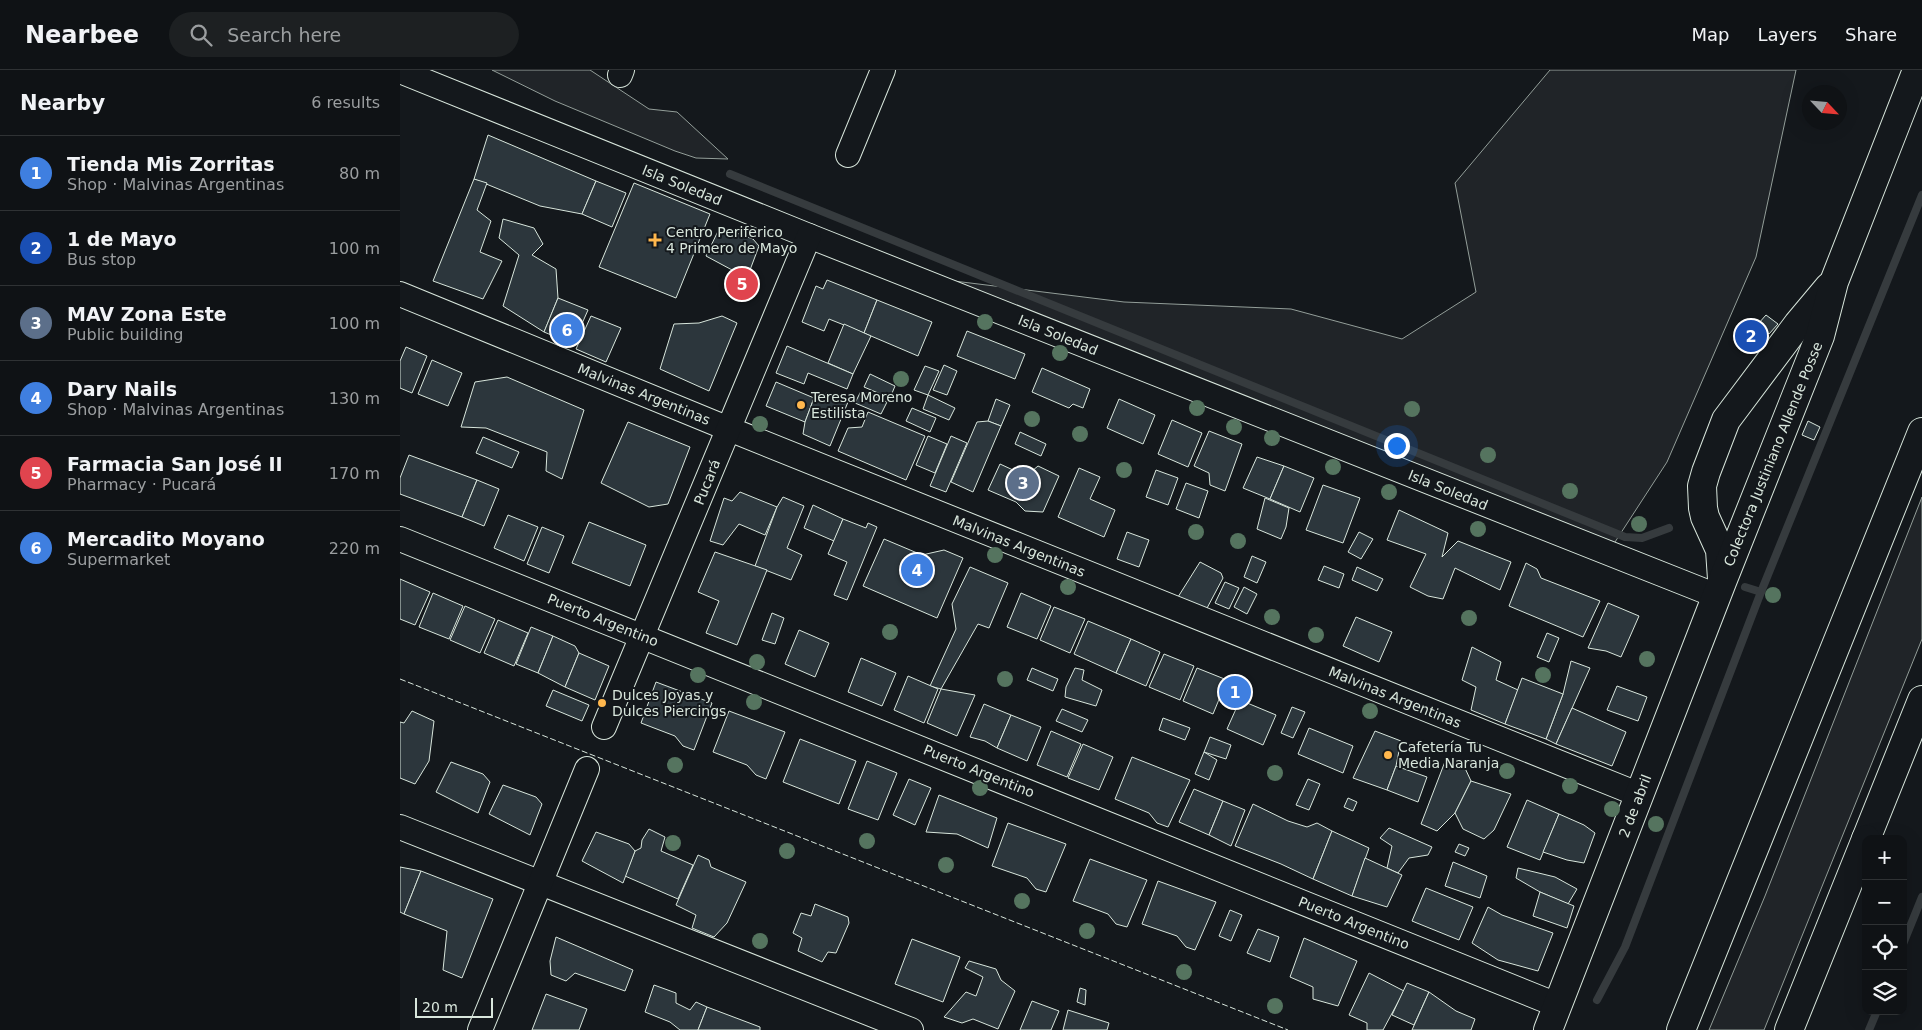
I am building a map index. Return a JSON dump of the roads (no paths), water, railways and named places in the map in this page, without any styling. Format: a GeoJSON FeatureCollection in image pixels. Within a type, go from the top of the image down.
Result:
{"type":"FeatureCollection","features":[{"type":"Feature","properties":{"kind":"main road","name":"Colectora Justiniano Allende Posse"},"geometry":{"type":"LineString","coordinates":[[1719,589],[1820,336],[1834,282],[1918,70]]}},
{"type":"Feature","properties":{"kind":"main road","name":"Colectora Justiniano Allende Posse"},"geometry":{"type":"LineString","coordinates":[[1719,589],[1720,550],[1705,517],[1704,508],[1702,486],[1706,472],[1726,420],[1798,324],[1834,282]]}},
{"type":"Feature","properties":{"kind":"main road"},"geometry":{"type":"LineString","coordinates":[[1681,1030],[1922,432]]}},
{"type":"Feature","properties":{"kind":"main road","name":"2 de abril"},"geometry":{"type":"LineString","coordinates":[[1553,1018],[1719,589]]}},
{"type":"Feature","properties":{"kind":"main road"},"geometry":{"type":"LineString","coordinates":[[1868,835],[1922,700]]}},
{"type":"Feature","properties":{"kind":"main road"},"geometry":{"type":"LineString","coordinates":[[1789,1030],[1862,849]]}},
{"type":"Feature","properties":{"kind":"street"},"geometry":{"type":"LineString","coordinates":[[848,155],[883,70]]}},
{"type":"Feature","properties":{"kind":"street","name":"Isla Soledad"},"geometry":{"type":"LineString","coordinates":[[400,71],[809,236],[1719,589]]}},
{"type":"Feature","properties":{"kind":"street","name":"Pucará"},"geometry":{"type":"LineString","coordinates":[[604,727],[644,636],[809,236]]}},
{"type":"Feature","properties":{"kind":"street","name":"Malvinas Argentinas"},"geometry":{"type":"LineString","coordinates":[[400,294],[729,429],[1640,795]]}},
{"type":"Feature","properties":{"kind":"street","name":"Puerto Argentino"},"geometry":{"type":"LineString","coordinates":[[400,539],[644,636],[1553,1018]]}},
{"type":"Feature","properties":{"kind":"street"},"geometry":{"type":"LineString","coordinates":[[480,1030],[587,769]]}},
{"type":"Feature","properties":{"kind":"street"},"geometry":{"type":"LineString","coordinates":[[400,826],[911,1030]]}},
{"type":"Feature","properties":{"kind":"waterway"},"geometry":{"type":"LineString","coordinates":[[730,174],[1625,537],[1642,538],[1669,528]]}},
{"type":"Feature","properties":{"kind":"waterway"},"geometry":{"type":"LineString","coordinates":[[1597,1000],[1625,947],[1761,592],[1922,195]]}},
{"type":"Feature","properties":{"kind":"waterway"},"geometry":{"type":"LineString","coordinates":[[1745,587],[1761,592]]}},
{"type":"Feature","properties":{"kind":"waterway"},"geometry":{"type":"LineString","coordinates":[[1907,934],[1922,897]]}},
{"type":"Feature","properties":{"kind":"waterway"},"geometry":{"type":"LineString","coordinates":[[1869,1030],[1875,1015]]}},
{"type":"Feature","properties":{"kind":"place","name":"Centro Periferico 4 Primero de Mayo"},"geometry":{"type":"Point","coordinates":[655,240]}},
{"type":"Feature","properties":{"kind":"place","name":"Farmacia San José II"},"geometry":{"type":"Point","coordinates":[742,284]}},
{"type":"Feature","properties":{"kind":"place","name":"Mercadito Moyano"},"geometry":{"type":"Point","coordinates":[567,330]}},
{"type":"Feature","properties":{"kind":"place","name":"1 de Mayo"},"geometry":{"type":"Point","coordinates":[1751,336]}},
{"type":"Feature","properties":{"kind":"place","name":"Teresa Moreno Estilista"},"geometry":{"type":"Point","coordinates":[801,405]}},
{"type":"Feature","properties":{"kind":"place","name":"MAV Zona Este"},"geometry":{"type":"Point","coordinates":[1023,483]}},
{"type":"Feature","properties":{"kind":"place","name":"Dary Nails"},"geometry":{"type":"Point","coordinates":[917,570]}},
{"type":"Feature","properties":{"kind":"place","name":"Tienda Mis Zorritas"},"geometry":{"type":"Point","coordinates":[1235,692]}},
{"type":"Feature","properties":{"kind":"place","name":"Dulces Joyas y Dulces Piercings"},"geometry":{"type":"Point","coordinates":[602,703]}},
{"type":"Feature","properties":{"kind":"place","name":"Cafetería Tu Media Naranja"},"geometry":{"type":"Point","coordinates":[1388,755]}}]}
